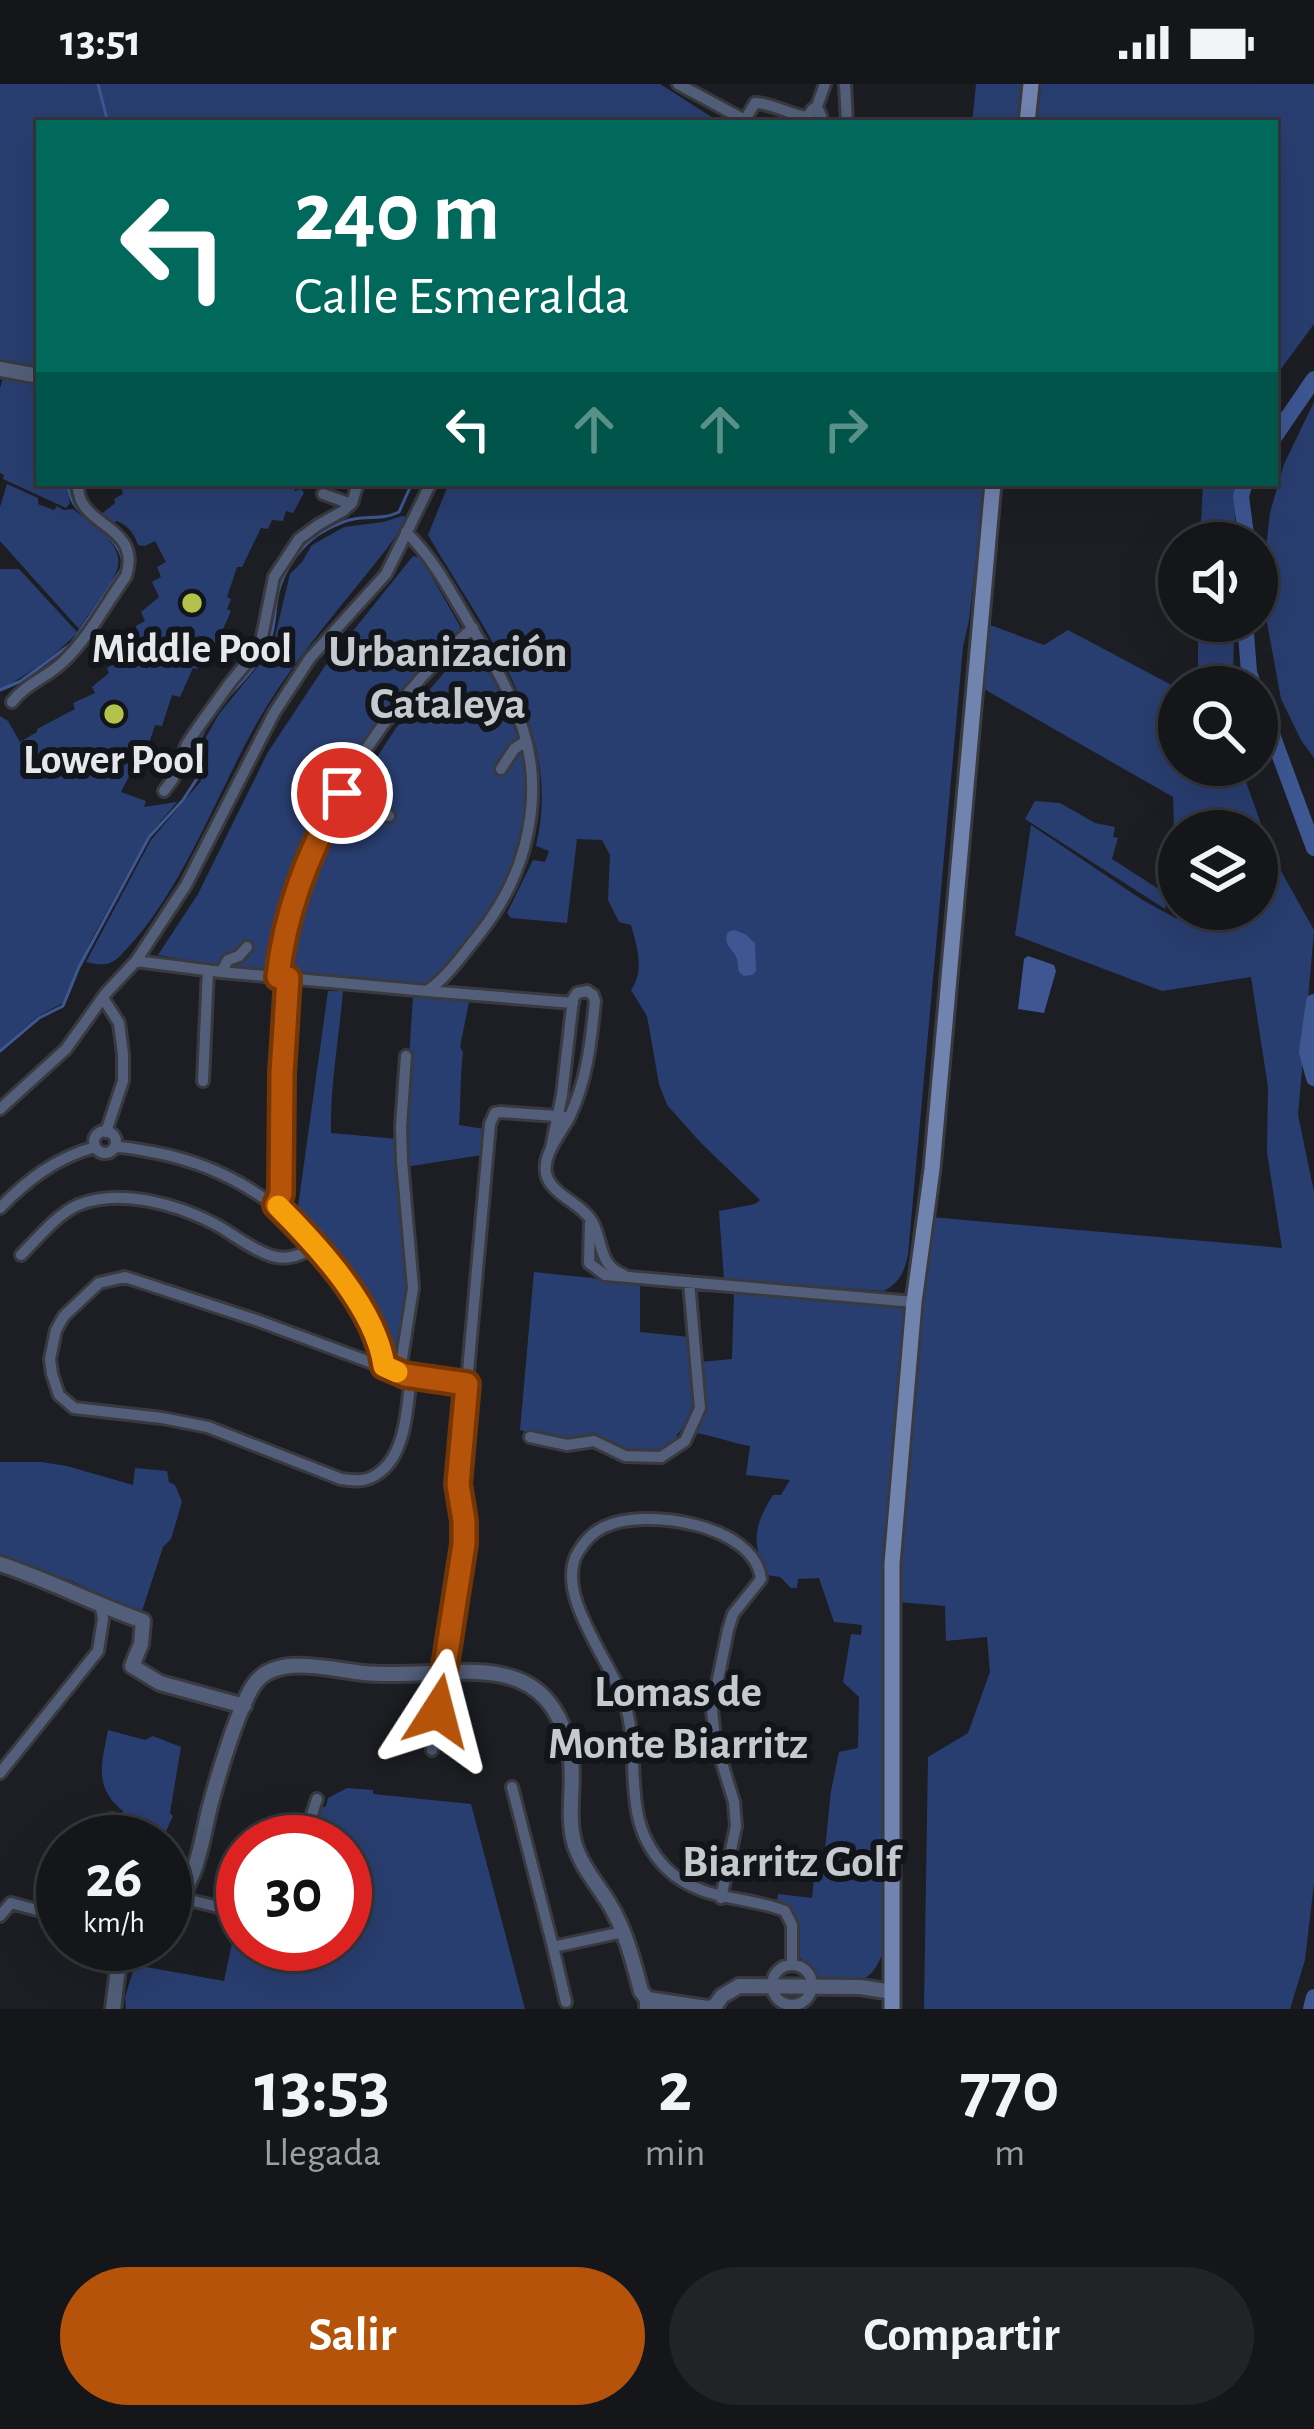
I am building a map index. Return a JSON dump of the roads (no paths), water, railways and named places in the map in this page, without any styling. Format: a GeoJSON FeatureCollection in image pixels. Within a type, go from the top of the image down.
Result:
{"type":"FeatureCollection","features":[{"type":"Feature","properties":{"kind":"main road"},"geometry":{"type":"LineString","coordinates":[[1027,120],[1031,84]]}},
{"type":"Feature","properties":{"kind":"main road"},"geometry":{"type":"LineString","coordinates":[[892,1994],[892,1564],[993,486]]}},
{"type":"Feature","properties":{"kind":"street"},"geometry":{"type":"LineString","coordinates":[[678,84],[741,118],[746,118],[755,103],[815,118],[847,120],[845,84]]}},
{"type":"Feature","properties":{"kind":"street"},"geometry":{"type":"LineString","coordinates":[[815,118],[825,84]]}},
{"type":"Feature","properties":{"kind":"street"},"geometry":{"type":"LineString","coordinates":[[1,372],[36,376]]}},
{"type":"Feature","properties":{"kind":"street"},"geometry":{"type":"LineString","coordinates":[[12,702],[20,690],[50,675],[82,643],[129,566],[126,545],[83,506],[78,486]]}},
{"type":"Feature","properties":{"kind":"street"},"geometry":{"type":"LineString","coordinates":[[164,791],[187,744],[260,647],[274,577],[285,558],[299,539],[351,504],[357,486]]}},
{"type":"Feature","properties":{"kind":"street"},"geometry":{"type":"LineString","coordinates":[[0,1109],[66,1049],[136,961],[187,884],[274,712],[310,658],[386,574],[429,486]]}},
{"type":"Feature","properties":{"kind":"street"},"geometry":{"type":"LineString","coordinates":[[323,494],[351,504]]}},
{"type":"Feature","properties":{"kind":"street"},"geometry":{"type":"LineString","coordinates":[[406,532],[426,551],[472,628],[519,716],[533,764],[533,814],[507,895],[427,991]]}},
{"type":"Feature","properties":{"kind":"street"},"geometry":{"type":"LineString","coordinates":[[276,1205],[281,1194],[283,978],[302,875],[369,746],[413,688],[472,628]]}},
{"type":"Feature","properties":{"kind":"street"},"geometry":{"type":"LineString","coordinates":[[501,769],[514,749],[526,741]]}},
{"type":"Feature","properties":{"kind":"street"},"geometry":{"type":"LineString","coordinates":[[342,793],[389,816]]}},
{"type":"Feature","properties":{"kind":"street"},"geometry":{"type":"LineString","coordinates":[[203,1081],[215,971],[247,947]]}},
{"type":"Feature","properties":{"kind":"street"},"geometry":{"type":"LineString","coordinates":[[136,961],[573,1003]]}},
{"type":"Feature","properties":{"kind":"street"},"geometry":{"type":"LineString","coordinates":[[564,1117],[573,1003],[584,990],[596,1001],[588,1064],[551,1148],[546,1171],[548,1179],[590,1217],[603,1257],[616,1272],[914,1302]]}},
{"type":"Feature","properties":{"kind":"street"},"geometry":{"type":"LineString","coordinates":[[103,998],[119,1023],[123,1068],[106,1132]]}},
{"type":"Feature","properties":{"kind":"street"},"geometry":{"type":"LineString","coordinates":[[406,1056],[402,1161],[412,1288],[401,1364],[405,1375],[410,1383],[394,1454],[372,1478],[341,1480],[208,1427],[74,1408],[59,1395],[50,1359],[64,1316],[99,1283],[125,1277],[405,1375],[467,1384]]}},
{"type":"Feature","properties":{"kind":"street"},"geometry":{"type":"LineString","coordinates":[[432,1750],[464,1544],[458,1484],[490,1124],[495,1113],[564,1117]]}},
{"type":"Feature","properties":{"kind":"street"},"geometry":{"type":"LineString","coordinates":[[95,1147],[96,1136],[106,1132],[115,1136],[116,1147]]}},
{"type":"Feature","properties":{"kind":"street"},"geometry":{"type":"LineString","coordinates":[[95,1147],[104,1153],[116,1147]]}},
{"type":"Feature","properties":{"kind":"street"},"geometry":{"type":"LineString","coordinates":[[0,1208],[29,1178],[95,1147]]}},
{"type":"Feature","properties":{"kind":"street"},"geometry":{"type":"LineString","coordinates":[[116,1147],[198,1163],[276,1205],[349,1286],[384,1366]]}},
{"type":"Feature","properties":{"kind":"street"},"geometry":{"type":"LineString","coordinates":[[21,1255],[75,1206],[104,1198],[165,1205],[192,1214],[271,1256],[287,1258],[316,1246]]}},
{"type":"Feature","properties":{"kind":"street"},"geometry":{"type":"LineString","coordinates":[[530,1436],[567,1445],[594,1442],[625,1456],[662,1457],[685,1441],[700,1408],[689,1282]]}},
{"type":"Feature","properties":{"kind":"street"},"geometry":{"type":"LineString","coordinates":[[722,1898],[736,1826],[712,1708],[733,1614],[761,1579],[761,1571],[742,1546],[708,1528],[642,1519],[621,1521],[604,1527],[583,1545],[572,1565],[572,1589],[625,1702],[634,1807],[642,1833],[653,1853],[689,1886],[722,1898],[785,1911],[792,1925],[792,1965]]}},
{"type":"Feature","properties":{"kind":"street"},"geometry":{"type":"LineString","coordinates":[[0,1564],[143,1621],[132,1666],[160,1683],[244,1706]]}},
{"type":"Feature","properties":{"kind":"street"},"geometry":{"type":"LineString","coordinates":[[0,1773],[98,1651],[101,1607]]}},
{"type":"Feature","properties":{"kind":"street"},"geometry":{"type":"LineString","coordinates":[[192,1876],[244,1706],[254,1683],[271,1670],[299,1666],[369,1674],[496,1671],[548,1701],[563,1728],[571,1763],[573,1840],[623,1932],[641,1991],[652,2004],[713,2008],[739,1986],[772,1984],[860,1987],[892,1994]]}},
{"type":"Feature","properties":{"kind":"street"},"geometry":{"type":"LineString","coordinates":[[512,1787],[566,2002]]}},
{"type":"Feature","properties":{"kind":"street"},"geometry":{"type":"LineString","coordinates":[[312,1815],[317,1799]]}},
{"type":"Feature","properties":{"kind":"street"},"geometry":{"type":"LineString","coordinates":[[0,1916],[11,1904],[36,1910]]}},
{"type":"Feature","properties":{"kind":"street"},"geometry":{"type":"LineString","coordinates":[[553,1947],[623,1932]]}},
{"type":"Feature","properties":{"kind":"street"},"geometry":{"type":"LineString","coordinates":[[772,1984],[780,1969],[792,1965],[818,1986]]}},
{"type":"Feature","properties":{"kind":"street"},"geometry":{"type":"LineString","coordinates":[[116,2009],[118,1971]]}},
{"type":"Feature","properties":{"kind":"street"},"geometry":{"type":"LineString","coordinates":[[772,1984],[780,2002],[792,2007],[804,2002],[818,1986]]}},
{"type":"Feature","properties":{"kind":"waterway"},"geometry":{"type":"LineString","coordinates":[[98,84],[107,120]]}},
{"type":"Feature","properties":{"kind":"waterway"},"geometry":{"type":"LineString","coordinates":[[1278,432],[1314,379]]}},
{"type":"Feature","properties":{"kind":"waterway"},"geometry":{"type":"LineString","coordinates":[[68,486],[75,506],[119,549],[123,561]]}},
{"type":"Feature","properties":{"kind":"waterway"},"geometry":{"type":"LineString","coordinates":[[0,1051],[39,1018],[63,1006],[149,837],[200,774],[197,749],[204,731],[263,653],[272,633],[280,586],[296,556],[312,539],[338,524],[399,512],[411,486]]}},
{"type":"Feature","properties":{"kind":"waterway"},"geometry":{"type":"LineString","coordinates":[[1244,486],[1244,522]]}},
{"type":"Feature","properties":{"kind":"waterway"},"geometry":{"type":"LineString","coordinates":[[0,690],[21,681],[71,644],[121,570]]}},
{"type":"Feature","properties":{"kind":"waterway"},"geometry":{"type":"LineString","coordinates":[[1247,642],[1249,666]]}},
{"type":"Feature","properties":{"kind":"waterway"},"geometry":{"type":"LineString","coordinates":[[1278,751],[1314,848]]}},
{"type":"Feature","properties":{"kind":"waterway"},"geometry":{"type":"LineString","coordinates":[[1314,1002],[1307,1052],[1314,1078]]}},
{"type":"Feature","properties":{"kind":"waterway"},"geometry":{"type":"LineString","coordinates":[[1311,2009],[1314,1997]]}},
{"type":"Feature","properties":{"kind":"place","name":"Middle Pool"},"geometry":{"type":"Point","coordinates":[192,603]}},
{"type":"Feature","properties":{"kind":"place","name":"Lower Pool"},"geometry":{"type":"Point","coordinates":[114,714]}},
{"type":"Feature","properties":{"kind":"district","name":"Urbanización Cataleya"},"geometry":{"type":"Point","coordinates":[448,676]}},
{"type":"Feature","properties":{"kind":"district","name":"Lomas de Monte Biarritz"},"geometry":{"type":"Point","coordinates":[678,1716]}},
{"type":"Feature","properties":{"kind":"district","name":"Biarritz Golf"},"geometry":{"type":"Point","coordinates":[791,1860]}}]}
